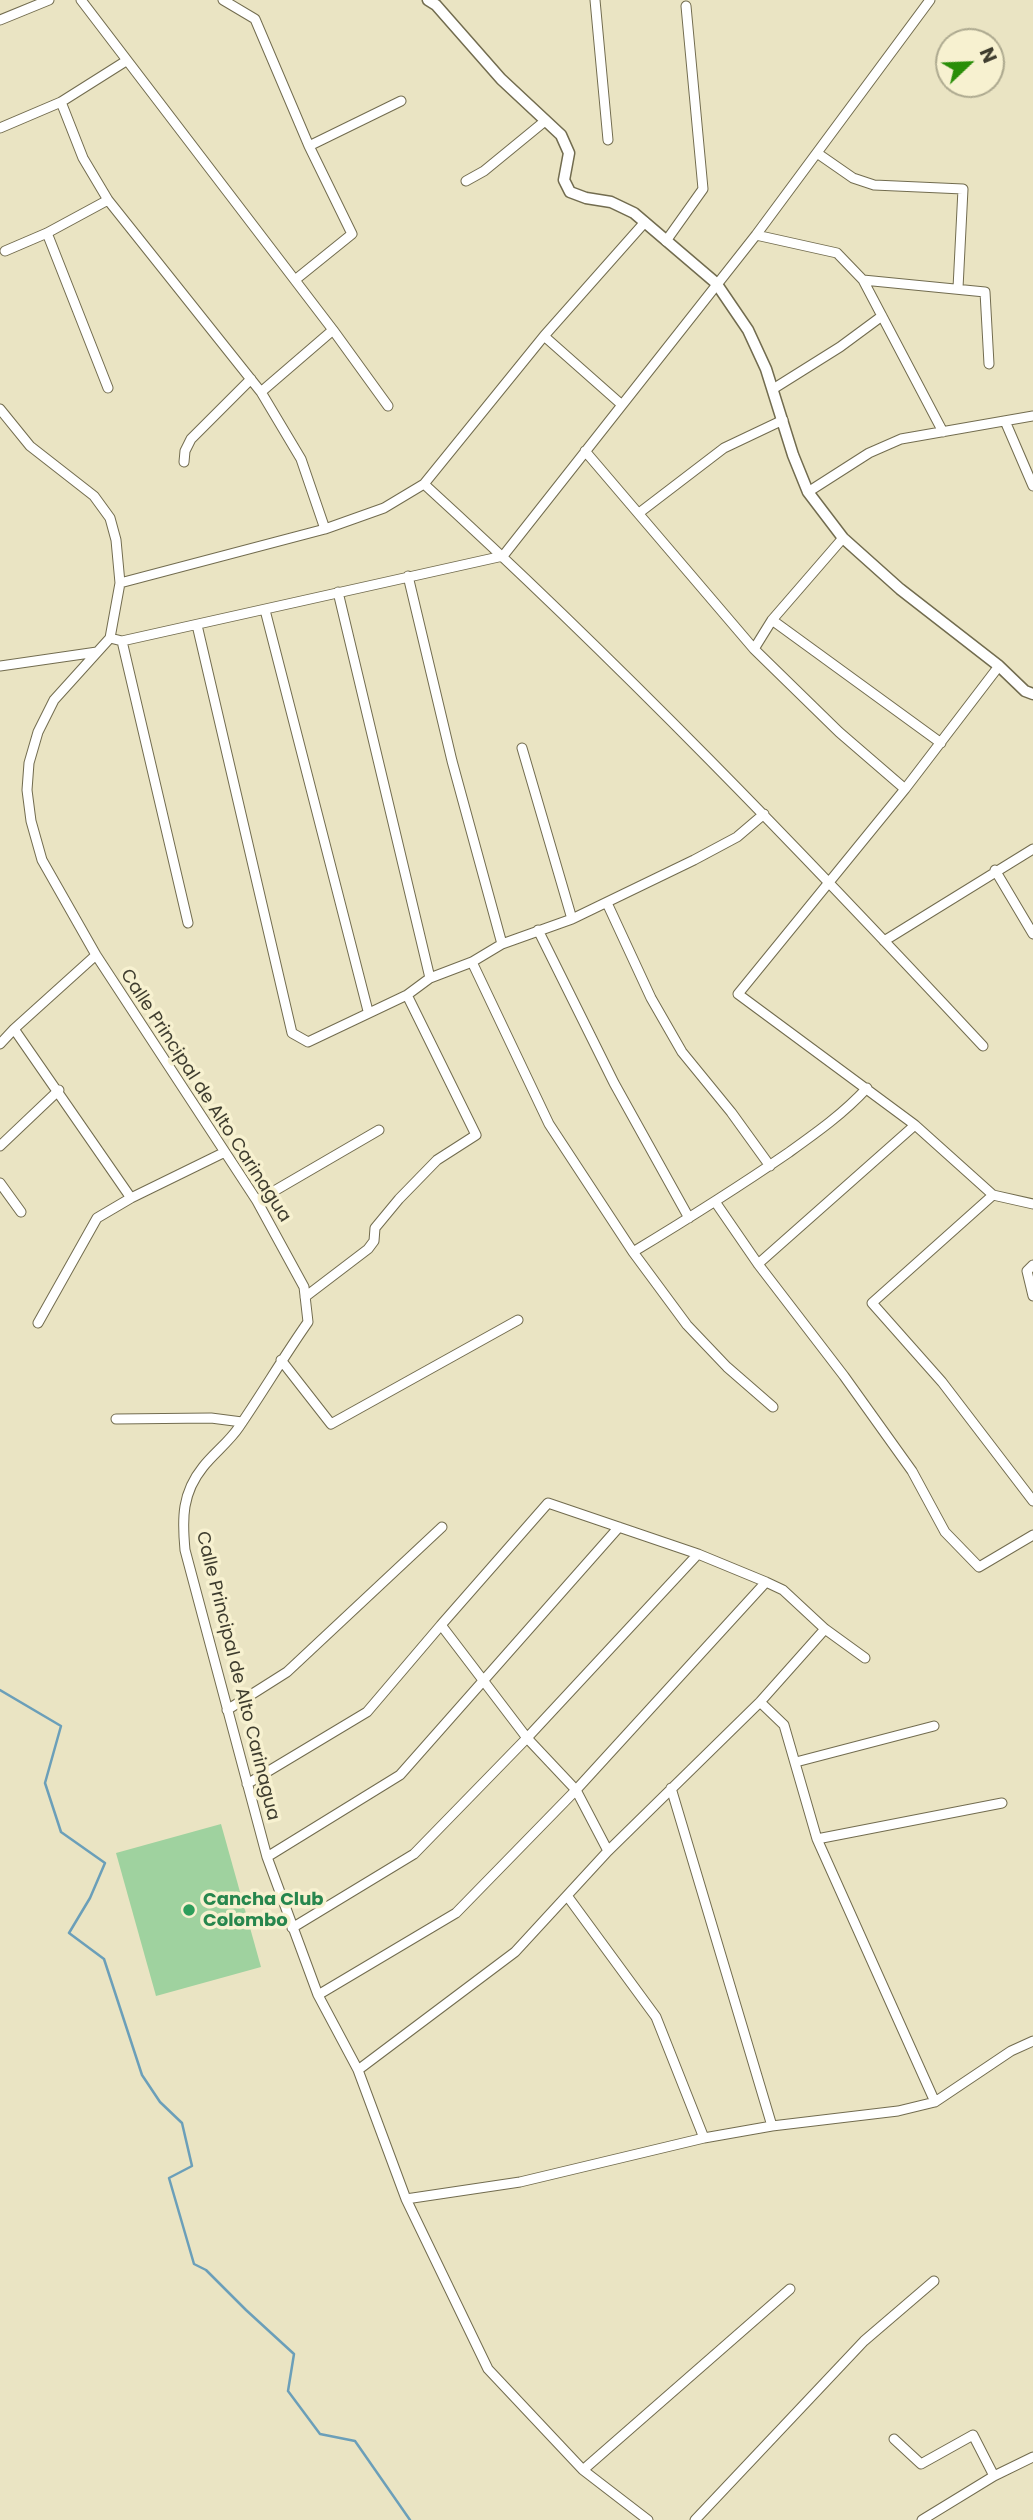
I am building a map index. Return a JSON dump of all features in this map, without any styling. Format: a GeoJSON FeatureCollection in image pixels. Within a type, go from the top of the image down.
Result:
{"type":"FeatureCollection","features":[{"type":"Feature","properties":{"kind":"street"},"geometry":{"type":"LineString","coordinates":[[0,20],[49,0]]}},
{"type":"Feature","properties":{"kind":"street"},"geometry":{"type":"LineString","coordinates":[[81,0],[388,406]]}},
{"type":"Feature","properties":{"kind":"street"},"geometry":{"type":"LineString","coordinates":[[223,0],[255,19],[309,146],[352,234],[295,280]]}},
{"type":"Feature","properties":{"kind":"street"},"geometry":{"type":"LineString","coordinates":[[595,0],[608,140]]}},
{"type":"Feature","properties":{"kind":"street"},"geometry":{"type":"LineString","coordinates":[[0,409],[30,446],[94,496],[110,518],[116,540],[120,583],[110,638],[122,641],[503,556],[756,235],[930,0]]}},
{"type":"Feature","properties":{"kind":"street"},"geometry":{"type":"LineString","coordinates":[[432,2],[501,79],[561,135],[569,153],[564,180],[570,192],[624,206],[716,283],[748,330],[773,388],[793,455],[808,492],[843,538],[900,589],[999,666],[1025,691],[1033,694]]}},
{"type":"Feature","properties":{"kind":"street"},"geometry":{"type":"LineString","coordinates":[[666,241],[703,189],[686,6]]}},
{"type":"Feature","properties":{"kind":"street"},"geometry":{"type":"LineString","coordinates":[[0,128],[61,102],[126,61]]}},
{"type":"Feature","properties":{"kind":"street"},"geometry":{"type":"LineString","coordinates":[[309,146],[401,101]]}},
{"type":"Feature","properties":{"kind":"street"},"geometry":{"type":"LineString","coordinates":[[61,102],[83,158],[108,200],[261,392],[301,459],[325,529]]}},
{"type":"Feature","properties":{"kind":"street"},"geometry":{"type":"LineString","coordinates":[[466,181],[484,171],[545,121]]}},
{"type":"Feature","properties":{"kind":"street"},"geometry":{"type":"LineString","coordinates":[[817,153],[853,178],[874,184],[963,189],[958,288]]}},
{"type":"Feature","properties":{"kind":"street"},"geometry":{"type":"LineString","coordinates":[[5,251],[47,233],[108,200]]}},
{"type":"Feature","properties":{"kind":"street"},"geometry":{"type":"LineString","coordinates":[[120,583],[325,529],[384,509],[424,484],[544,336],[645,222]]}},
{"type":"Feature","properties":{"kind":"street"},"geometry":{"type":"LineString","coordinates":[[47,233],[108,388]]}},
{"type":"Feature","properties":{"kind":"street"},"geometry":{"type":"LineString","coordinates":[[756,235],[837,253],[863,280],[943,432]]}},
{"type":"Feature","properties":{"kind":"street"},"geometry":{"type":"LineString","coordinates":[[863,280],[985,292],[989,364]]}},
{"type":"Feature","properties":{"kind":"street"},"geometry":{"type":"LineString","coordinates":[[773,388],[840,348],[882,316]]}},
{"type":"Feature","properties":{"kind":"street"},"geometry":{"type":"LineString","coordinates":[[261,392],[333,330]]}},
{"type":"Feature","properties":{"kind":"street"},"geometry":{"type":"LineString","coordinates":[[544,336],[622,405]]}},
{"type":"Feature","properties":{"kind":"street"},"geometry":{"type":"LineString","coordinates":[[184,462],[185,451],[191,439],[251,379]]}},
{"type":"Feature","properties":{"kind":"street"},"geometry":{"type":"LineString","coordinates":[[808,492],[869,453],[901,439],[1033,416]]}},
{"type":"Feature","properties":{"kind":"street"},"geometry":{"type":"LineString","coordinates":[[639,513],[724,448],[783,420]]}},
{"type":"Feature","properties":{"kind":"street"},"geometry":{"type":"LineString","coordinates":[[1005,421],[1033,486]]}},
{"type":"Feature","properties":{"kind":"street"},"geometry":{"type":"LineString","coordinates":[[584,451],[754,649],[839,732],[905,789]]}},
{"type":"Feature","properties":{"kind":"street"},"geometry":{"type":"LineString","coordinates":[[424,484],[503,556],[764,814],[983,1046]]}},
{"type":"Feature","properties":{"kind":"street"},"geometry":{"type":"LineString","coordinates":[[754,649],[772,620],[843,538]]}},
{"type":"Feature","properties":{"kind":"street"},"geometry":{"type":"LineString","coordinates":[[408,576],[452,761],[502,944]]}},
{"type":"Feature","properties":{"kind":"street"},"geometry":{"type":"LineString","coordinates":[[338,592],[430,978]]}},
{"type":"Feature","properties":{"kind":"street"},"geometry":{"type":"LineString","coordinates":[[265,610],[368,1011]]}},
{"type":"Feature","properties":{"kind":"street"},"geometry":{"type":"LineString","coordinates":[[772,620],[941,743]]}},
{"type":"Feature","properties":{"kind":"street"},"geometry":{"type":"LineString","coordinates":[[197,625],[292,1032],[308,1042],[368,1011],[407,995],[430,978],[472,962],[502,944],[572,919],[607,903],[737,837],[764,814]]}},
{"type":"Feature","properties":{"kind":"street","name":"Calle Principal de Alto Carinagua"},"geometry":{"type":"LineString","coordinates":[[110,638],[54,700],[38,733],[29,762],[27,790],[31,821],[42,860],[96,955],[257,1201],[304,1287],[308,1322],[242,1422],[201,1468],[187,1496],[182,1518],[185,1550],[267,1857],[318,1995],[358,2070],[406,2199],[488,2369],[583,2470],[648,2520]]}},
{"type":"Feature","properties":{"kind":"street"},"geometry":{"type":"LineString","coordinates":[[122,641],[188,923]]}},
{"type":"Feature","properties":{"kind":"street"},"geometry":{"type":"LineString","coordinates":[[0,666],[97,652]]}},
{"type":"Feature","properties":{"kind":"street"},"geometry":{"type":"LineString","coordinates":[[999,666],[905,789],[738,993],[915,1125],[993,1195],[1033,1204]]}},
{"type":"Feature","properties":{"kind":"street"},"geometry":{"type":"LineString","coordinates":[[522,748],[572,919]]}},
{"type":"Feature","properties":{"kind":"street"},"geometry":{"type":"LineString","coordinates":[[884,941],[1033,849]]}},
{"type":"Feature","properties":{"kind":"street"},"geometry":{"type":"LineString","coordinates":[[995,870],[1033,934]]}},
{"type":"Feature","properties":{"kind":"street"},"geometry":{"type":"LineString","coordinates":[[607,903],[651,998],[682,1052],[731,1112],[769,1166]]}},
{"type":"Feature","properties":{"kind":"street"},"geometry":{"type":"LineString","coordinates":[[538,930],[614,1083],[689,1218]]}},
{"type":"Feature","properties":{"kind":"street"},"geometry":{"type":"LineString","coordinates":[[0,1044],[96,955]]}},
{"type":"Feature","properties":{"kind":"street"},"geometry":{"type":"LineString","coordinates":[[472,962],[549,1124],[633,1252],[687,1325],[727,1367],[773,1407]]}},
{"type":"Feature","properties":{"kind":"street"},"geometry":{"type":"LineString","coordinates":[[305,1297],[369,1249],[374,1241],[375,1228],[399,1199],[437,1160],[476,1135],[407,995]]}},
{"type":"Feature","properties":{"kind":"street"},"geometry":{"type":"LineString","coordinates":[[14,1029],[59,1090],[131,1198]]}},
{"type":"Feature","properties":{"kind":"street"},"geometry":{"type":"LineString","coordinates":[[633,1252],[716,1203],[769,1166],[843,1114],[867,1088]]}},
{"type":"Feature","properties":{"kind":"street"},"geometry":{"type":"LineString","coordinates":[[0,1146],[59,1090]]}},
{"type":"Feature","properties":{"kind":"street"},"geometry":{"type":"LineString","coordinates":[[758,1264],[915,1125]]}},
{"type":"Feature","properties":{"kind":"street"},"geometry":{"type":"LineString","coordinates":[[257,1201],[379,1130]]}},
{"type":"Feature","properties":{"kind":"street"},"geometry":{"type":"LineString","coordinates":[[38,1323],[97,1218],[131,1198],[225,1152]]}},
{"type":"Feature","properties":{"kind":"street"},"geometry":{"type":"LineString","coordinates":[[0,1184],[21,1212]]}},
{"type":"Feature","properties":{"kind":"street"},"geometry":{"type":"LineString","coordinates":[[993,1195],[872,1303],[942,1381],[1033,1500]]}},
{"type":"Feature","properties":{"kind":"street"},"geometry":{"type":"LineString","coordinates":[[716,1203],[758,1264],[844,1376],[912,1471],[945,1532],[979,1567],[1033,1535]]}},
{"type":"Feature","properties":{"kind":"street"},"geometry":{"type":"LineString","coordinates":[[1033,1265],[1027,1271],[1033,1296]]}},
{"type":"Feature","properties":{"kind":"street"},"geometry":{"type":"LineString","coordinates":[[281,1360],[331,1424],[518,1320]]}},
{"type":"Feature","properties":{"kind":"street"},"geometry":{"type":"LineString","coordinates":[[116,1419],[211,1418],[242,1422]]}},
{"type":"Feature","properties":{"kind":"street"},"geometry":{"type":"LineString","coordinates":[[247,1784],[367,1712],[548,1503],[698,1554],[783,1590],[825,1629],[864,1658]]}},
{"type":"Feature","properties":{"kind":"street"},"geometry":{"type":"LineString","coordinates":[[227,1710],[287,1672],[442,1527]]}},
{"type":"Feature","properties":{"kind":"street"},"geometry":{"type":"LineString","coordinates":[[267,1857],[400,1775],[619,1527]]}},
{"type":"Feature","properties":{"kind":"street"},"geometry":{"type":"LineString","coordinates":[[292,1928],[414,1854],[527,1738],[698,1554]]}},
{"type":"Feature","properties":{"kind":"street"},"geometry":{"type":"LineString","coordinates":[[318,1995],[456,1913],[576,1790],[766,1582]]}},
{"type":"Feature","properties":{"kind":"street"},"geometry":{"type":"LineString","coordinates":[[441,1625],[527,1738],[576,1790],[608,1851]]}},
{"type":"Feature","properties":{"kind":"street"},"geometry":{"type":"LineString","coordinates":[[358,2070],[515,1952],[608,1851],[760,1702],[825,1629]]}},
{"type":"Feature","properties":{"kind":"street"},"geometry":{"type":"LineString","coordinates":[[760,1702],[784,1726],[817,1839],[935,2102]]}},
{"type":"Feature","properties":{"kind":"street"},"geometry":{"type":"LineString","coordinates":[[796,1762],[934,1726]]}},
{"type":"Feature","properties":{"kind":"street"},"geometry":{"type":"LineString","coordinates":[[671,1788],[772,2126]]}},
{"type":"Feature","properties":{"kind":"street"},"geometry":{"type":"LineString","coordinates":[[817,1839],[1002,1803]]}},
{"type":"Feature","properties":{"kind":"street"},"geometry":{"type":"LineString","coordinates":[[568,1897],[656,2017],[704,2138]]}},
{"type":"Feature","properties":{"kind":"street"},"geometry":{"type":"LineString","coordinates":[[406,2199],[520,2182],[704,2138],[772,2126],[898,2111],[935,2102],[1011,2051],[1033,2042]]}},
{"type":"Feature","properties":{"kind":"street"},"geometry":{"type":"LineString","coordinates":[[695,2520],[864,2341],[934,2281]]}},
{"type":"Feature","properties":{"kind":"street"},"geometry":{"type":"LineString","coordinates":[[583,2470],[790,2289]]}},
{"type":"Feature","properties":{"kind":"street"},"geometry":{"type":"LineString","coordinates":[[894,2440],[921,2464],[973,2435],[994,2476]]}},
{"type":"Feature","properties":{"kind":"street"},"geometry":{"type":"LineString","coordinates":[[922,2520],[994,2476],[1033,2457]]}},
{"type":"Feature","properties":{"kind":"green space","name":"Cancha Club Colombo"},"geometry":{"type":"Polygon","coordinates":[[[221,1824],[261,1967],[156,1996],[116,1853],[221,1824]]]}},
{"type":"Feature","properties":{"kind":"waterway"},"geometry":{"type":"LineString","coordinates":[[0,1690],[61,1726],[45,1783],[61,1832],[105,1863],[90,1898],[69,1933],[104,1959],[142,2075],[160,2102],[182,2123],[192,2166],[169,2178],[194,2264],[206,2270],[294,2354],[288,2391],[320,2434],[355,2441],[410,2520]]}},
{"type":"Feature","properties":{"kind":"place","name":"Cancha Club Colombo"},"geometry":{"type":"Point","coordinates":[189,1910]}}]}
